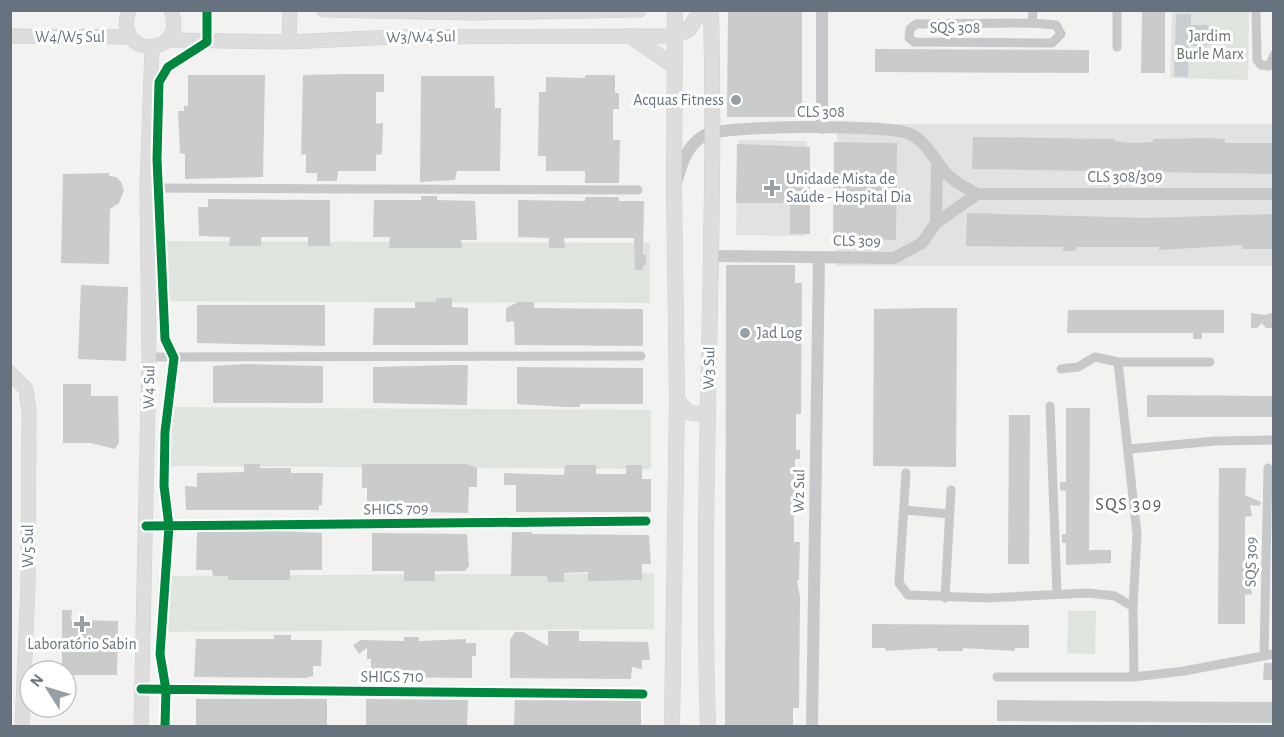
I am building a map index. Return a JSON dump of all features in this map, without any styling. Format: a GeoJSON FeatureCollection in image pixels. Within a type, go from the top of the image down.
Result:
{"type":"FeatureCollection","features":[{"type":"Feature","properties":{"kind":"main road"},"geometry":{"type":"LineString","coordinates":[[129,10],[126,19],[130,37],[140,45],[153,47],[168,40],[174,30],[175,20],[171,10]]}},
{"type":"Feature","properties":{"kind":"main road"},"geometry":{"type":"LineString","coordinates":[[289,42],[290,10]]}},
{"type":"Feature","properties":{"kind":"main road","name":"W3/W4 Sul"},"geometry":{"type":"LineString","coordinates":[[324,10],[474,13],[639,10]]}},
{"type":"Feature","properties":{"kind":"main road","name":"W3 Sul"},"geometry":{"type":"LineString","coordinates":[[672,726],[677,399],[674,190],[675,10]]}},
{"type":"Feature","properties":{"kind":"main road"},"geometry":{"type":"LineString","coordinates":[[675,36],[689,29],[701,10]]}},
{"type":"Feature","properties":{"kind":"main road","name":"W3 Sul"},"geometry":{"type":"LineString","coordinates":[[708,726],[708,412],[714,132],[711,10]]}},
{"type":"Feature","properties":{"kind":"main road"},"geometry":{"type":"LineString","coordinates":[[393,12],[393,37]]}},
{"type":"Feature","properties":{"kind":"main road"},"geometry":{"type":"LineString","coordinates":[[502,12],[498,25],[503,37]]}},
{"type":"Feature","properties":{"kind":"main road"},"geometry":{"type":"LineString","coordinates":[[474,13],[480,27],[477,37]]}},
{"type":"Feature","properties":{"kind":"main road","name":"W4/W5 Sul"},"geometry":{"type":"LineString","coordinates":[[10,36],[130,37]]}},
{"type":"Feature","properties":{"kind":"main road"},"geometry":{"type":"LineString","coordinates":[[630,36],[674,66]]}},
{"type":"Feature","properties":{"kind":"main road","name":"W3/W4 Sul"},"geometry":{"type":"LineString","coordinates":[[168,40],[289,42],[393,37],[675,36]]}},
{"type":"Feature","properties":{"kind":"main road","name":"W4 Sul"},"geometry":{"type":"LineString","coordinates":[[141,726],[149,357],[147,188],[153,47]]}},
{"type":"Feature","properties":{"kind":"main road","name":"W5 Sul"},"geometry":{"type":"LineString","coordinates":[[10,373],[26,389],[29,411],[27,585],[22,726]]}},
{"type":"Feature","properties":{"kind":"main road"},"geometry":{"type":"LineString","coordinates":[[677,399],[684,410],[690,414],[708,412]]}},
{"type":"Feature","properties":{"kind":"street"},"geometry":{"type":"LineString","coordinates":[[822,10],[822,128]]}},
{"type":"Feature","properties":{"kind":"street"},"geometry":{"type":"LineString","coordinates":[[1032,23],[1033,10]]}},
{"type":"Feature","properties":{"kind":"street"},"geometry":{"type":"LineString","coordinates":[[1117,10],[1117,46]]}},
{"type":"Feature","properties":{"kind":"street"},"geometry":{"type":"LineString","coordinates":[[1256,10],[1257,60],[1261,65],[1269,66],[1274,55]]}},
{"type":"Feature","properties":{"kind":"street","name":"SQS 308"},"geometry":{"type":"LineString","coordinates":[[1032,23],[1056,25],[1060,29],[1058,40],[1052,43],[914,42],[909,38],[910,29],[916,24],[1032,23]]}},
{"type":"Feature","properties":{"kind":"street","name":"CLS 308"},"geometry":{"type":"LineString","coordinates":[[714,132],[822,128],[905,132],[919,139],[948,176],[977,194]]}},
{"type":"Feature","properties":{"kind":"street"},"geometry":{"type":"LineString","coordinates":[[674,190],[690,148],[703,136],[714,132]]}},
{"type":"Feature","properties":{"kind":"street"},"geometry":{"type":"LineString","coordinates":[[936,223],[937,162]]}},
{"type":"Feature","properties":{"kind":"street"},"geometry":{"type":"LineString","coordinates":[[147,188],[638,190]]}},
{"type":"Feature","properties":{"kind":"street","name":"CLS 309"},"geometry":{"type":"LineString","coordinates":[[712,256],[894,258],[922,243],[936,223],[977,194]]}},
{"type":"Feature","properties":{"kind":"street","name":"CLS 308/309"},"geometry":{"type":"LineString","coordinates":[[977,194],[1274,194]]}},
{"type":"Feature","properties":{"kind":"street","name":"W2 Sul"},"geometry":{"type":"LineString","coordinates":[[812,726],[819,257]]}},
{"type":"Feature","properties":{"kind":"street"},"geometry":{"type":"LineString","coordinates":[[149,357],[641,356]]}},
{"type":"Feature","properties":{"kind":"street"},"geometry":{"type":"LineString","coordinates":[[1061,369],[1078,367],[1095,357],[1118,362],[1210,362]]}},
{"type":"Feature","properties":{"kind":"street"},"geometry":{"type":"LineString","coordinates":[[1118,362],[1130,450],[1137,534],[1133,608],[1134,677]]}},
{"type":"Feature","properties":{"kind":"street"},"geometry":{"type":"LineString","coordinates":[[1050,406],[1057,593]]}},
{"type":"Feature","properties":{"kind":"street"},"geometry":{"type":"LineString","coordinates":[[1130,450],[1215,441],[1274,440]]}},
{"type":"Feature","properties":{"kind":"street","name":"SQS 309"},"geometry":{"type":"LineString","coordinates":[[997,676],[1134,677],[1184,671],[1269,655],[1268,468]]}},
{"type":"Feature","properties":{"kind":"street"},"geometry":{"type":"LineString","coordinates":[[906,473],[900,587],[912,597],[945,598],[1057,593],[1115,596],[1133,608]]}},
{"type":"Feature","properties":{"kind":"street"},"geometry":{"type":"LineString","coordinates":[[945,598],[951,490]]}},
{"type":"Feature","properties":{"kind":"street"},"geometry":{"type":"LineString","coordinates":[[904,510],[950,514]]}},
{"type":"Feature","properties":{"kind":"street","name":"SHIGS 709"},"geometry":{"type":"LineString","coordinates":[[146,526],[646,521]]}},
{"type":"Feature","properties":{"kind":"street","name":"SHIGS 710"},"geometry":{"type":"LineString","coordinates":[[141,689],[643,694]]}},
{"type":"Feature","properties":{"kind":"shaded area"},"geometry":{"type":"Polygon","coordinates":[[[1176,14],[1191,14],[1191,25],[1207,25],[1215,34],[1209,44],[1189,46],[1188,77],[1174,76],[1176,14]]]}},
{"type":"Feature","properties":{"kind":"shaded area"},"geometry":{"type":"Polygon","coordinates":[[[837,124],[1273,124],[1273,266],[836,266],[837,124]]]}},
{"type":"Feature","properties":{"kind":"shaded area","name":"Unidade Mista de Saúde - Hospital Dia"},"geometry":{"type":"Polygon","coordinates":[[[738,140],[807,141],[805,236],[736,235],[738,140]]]}},
{"type":"Feature","properties":{"kind":"green space","name":"Jardim Burle Marx"},"geometry":{"type":"Polygon","coordinates":[[[1172,11],[1249,11],[1248,80],[1170,78],[1172,11]]]}},
{"type":"Feature","properties":{"kind":"green space"},"geometry":{"type":"Polygon","coordinates":[[[163,241],[650,243],[650,303],[162,301],[163,241]]]}},
{"type":"Feature","properties":{"kind":"green space"},"geometry":{"type":"Polygon","coordinates":[[[161,407],[651,410],[651,469],[161,466],[161,407]]]}},
{"type":"Feature","properties":{"kind":"green space"},"geometry":{"type":"Polygon","coordinates":[[[654,573],[654,629],[157,632],[158,576],[654,573]]]}},
{"type":"Feature","properties":{"kind":"green space"},"geometry":{"type":"Polygon","coordinates":[[[1068,611],[1096,611],[1095,654],[1067,653],[1068,611]]]}},
{"type":"Feature","properties":{"kind":"building"},"geometry":{"type":"Polygon","coordinates":[[[728,10],[802,10],[802,117],[727,117],[728,10]]]}},
{"type":"Feature","properties":{"kind":"building"},"geometry":{"type":"Polygon","coordinates":[[[1142,10],[1165,10],[1165,73],[1141,73],[1142,10]]]}},
{"type":"Feature","properties":{"kind":"building"},"geometry":{"type":"Polygon","coordinates":[[[875,49],[1089,50],[1089,73],[875,72],[875,49]]]}},
{"type":"Feature","properties":{"kind":"building"},"geometry":{"type":"Polygon","coordinates":[[[384,74],[384,92],[376,92],[376,124],[383,123],[382,154],[376,155],[376,171],[338,171],[337,181],[317,181],[317,173],[306,173],[306,154],[301,155],[303,75],[384,74]]]}},
{"type":"Feature","properties":{"kind":"building"},"geometry":{"type":"Polygon","coordinates":[[[188,75],[265,75],[263,177],[185,179],[185,154],[180,153],[178,111],[184,111],[184,106],[188,106],[188,75]]]}},
{"type":"Feature","properties":{"kind":"building"},"geometry":{"type":"Polygon","coordinates":[[[585,75],[615,75],[615,93],[619,93],[619,109],[613,109],[613,140],[620,140],[619,183],[585,183],[585,171],[546,171],[546,156],[538,156],[539,92],[546,92],[546,77],[585,78],[585,75]]]}},
{"type":"Feature","properties":{"kind":"building"},"geometry":{"type":"Polygon","coordinates":[[[421,76],[494,76],[495,108],[501,108],[500,171],[457,171],[455,180],[420,182],[421,76]]]}},
{"type":"Feature","properties":{"kind":"building"},"geometry":{"type":"Polygon","coordinates":[[[973,137],[1115,139],[1115,141],[1130,143],[1153,142],[1153,139],[1205,138],[1225,139],[1225,143],[1274,143],[1274,174],[972,169],[973,137]]]}},
{"type":"Feature","properties":{"kind":"building"},"geometry":{"type":"Polygon","coordinates":[[[834,142],[897,143],[896,240],[833,239],[834,142]]]}},
{"type":"Feature","properties":{"kind":"building","name":"Unidade Mista de Saúde - Hospital Dia"},"geometry":{"type":"Polygon","coordinates":[[[737,144],[810,147],[810,234],[790,234],[790,203],[736,203],[737,144]]]}},
{"type":"Feature","properties":{"kind":"building"},"geometry":{"type":"Polygon","coordinates":[[[109,173],[109,176],[116,177],[121,182],[124,190],[119,203],[110,209],[109,264],[61,263],[63,174],[109,173]]]}},
{"type":"Feature","properties":{"kind":"building"},"geometry":{"type":"Polygon","coordinates":[[[421,196],[437,196],[437,200],[475,201],[477,240],[461,240],[462,248],[389,248],[390,237],[373,237],[374,200],[421,200],[421,196]]]}},
{"type":"Feature","properties":{"kind":"building"},"geometry":{"type":"Polygon","coordinates":[[[585,197],[619,197],[619,201],[644,201],[643,255],[646,255],[646,265],[643,265],[643,270],[635,270],[634,238],[564,238],[565,248],[549,248],[549,238],[518,237],[518,200],[585,201],[585,197]]]}},
{"type":"Feature","properties":{"kind":"building"},"geometry":{"type":"Polygon","coordinates":[[[208,199],[330,200],[330,246],[308,246],[308,237],[261,237],[261,246],[229,246],[230,237],[199,236],[198,207],[208,207],[208,199]]]}},
{"type":"Feature","properties":{"kind":"building"},"geometry":{"type":"Polygon","coordinates":[[[967,213],[1146,218],[1274,214],[1274,249],[1242,249],[1242,245],[1159,250],[1159,247],[1077,247],[1076,251],[1063,251],[1063,247],[966,246],[967,213]]]}},
{"type":"Feature","properties":{"kind":"building"},"geometry":{"type":"Polygon","coordinates":[[[726,265],[795,265],[795,283],[802,283],[801,414],[796,414],[796,450],[800,450],[800,459],[795,459],[795,487],[800,487],[800,506],[794,506],[794,542],[800,542],[799,580],[797,580],[800,597],[799,708],[793,708],[793,726],[725,726],[726,265]]]}},
{"type":"Feature","properties":{"kind":"building"},"geometry":{"type":"Polygon","coordinates":[[[81,285],[128,287],[126,361],[78,359],[81,285]]]}},
{"type":"Feature","properties":{"kind":"building"},"geometry":{"type":"Polygon","coordinates":[[[436,298],[452,298],[452,307],[468,308],[468,345],[373,345],[374,308],[415,308],[415,302],[436,302],[436,298]]]}},
{"type":"Feature","properties":{"kind":"building"},"geometry":{"type":"Polygon","coordinates":[[[518,302],[534,302],[534,308],[643,309],[643,346],[515,345],[514,321],[506,322],[506,308],[518,302]]]}},
{"type":"Feature","properties":{"kind":"building"},"geometry":{"type":"Polygon","coordinates":[[[197,305],[325,305],[325,346],[197,343],[197,305]]]}},
{"type":"Feature","properties":{"kind":"building"},"geometry":{"type":"Polygon","coordinates":[[[957,308],[956,467],[873,466],[874,309],[957,308]]]}},
{"type":"Feature","properties":{"kind":"building"},"geometry":{"type":"Polygon","coordinates":[[[1068,310],[1224,310],[1224,333],[1202,333],[1202,339],[1193,339],[1193,333],[1067,333],[1068,310]]]}},
{"type":"Feature","properties":{"kind":"building"},"geometry":{"type":"Polygon","coordinates":[[[1274,312],[1274,328],[1266,328],[1262,323],[1257,328],[1251,328],[1251,313],[1265,315],[1274,312]]]}},
{"type":"Feature","properties":{"kind":"building"},"geometry":{"type":"Polygon","coordinates":[[[245,364],[323,366],[323,403],[213,403],[213,366],[245,364]]]}},
{"type":"Feature","properties":{"kind":"building"},"geometry":{"type":"Polygon","coordinates":[[[468,365],[467,405],[373,403],[373,367],[468,365]]]}},
{"type":"Feature","properties":{"kind":"building"},"geometry":{"type":"Polygon","coordinates":[[[517,367],[643,368],[643,404],[580,404],[580,407],[564,407],[517,404],[517,367]]]}},
{"type":"Feature","properties":{"kind":"building"},"geometry":{"type":"Polygon","coordinates":[[[63,384],[91,384],[91,396],[118,396],[119,443],[115,449],[90,443],[63,443],[63,384]]]}},
{"type":"Feature","properties":{"kind":"building"},"geometry":{"type":"Polygon","coordinates":[[[1147,395],[1274,396],[1274,417],[1147,417],[1147,395]]]}},
{"type":"Feature","properties":{"kind":"building"},"geometry":{"type":"Polygon","coordinates":[[[1066,408],[1090,408],[1089,550],[1111,550],[1111,563],[1066,565],[1066,543],[1062,543],[1062,534],[1066,534],[1066,491],[1060,490],[1060,482],[1066,482],[1066,408]]]}},
{"type":"Feature","properties":{"kind":"building"},"geometry":{"type":"Polygon","coordinates":[[[1009,415],[1030,415],[1029,564],[1008,564],[1009,415]]]}},
{"type":"Feature","properties":{"kind":"building"},"geometry":{"type":"Polygon","coordinates":[[[244,464],[260,464],[260,468],[291,468],[291,473],[323,473],[322,505],[319,505],[319,510],[186,510],[185,486],[197,487],[197,473],[244,472],[244,464]]]}},
{"type":"Feature","properties":{"kind":"building"},"geometry":{"type":"Polygon","coordinates":[[[362,464],[466,464],[477,468],[477,487],[469,487],[468,513],[367,511],[367,488],[362,488],[362,464]]]}},
{"type":"Feature","properties":{"kind":"building"},"geometry":{"type":"Polygon","coordinates":[[[565,465],[596,465],[596,474],[626,474],[626,465],[642,465],[642,479],[651,479],[651,512],[516,512],[516,485],[504,485],[504,473],[564,475],[565,465]]]}},
{"type":"Feature","properties":{"kind":"building"},"geometry":{"type":"Polygon","coordinates":[[[1219,468],[1246,468],[1245,495],[1261,502],[1260,506],[1250,505],[1252,516],[1245,517],[1245,571],[1259,582],[1250,583],[1252,594],[1245,595],[1245,624],[1218,624],[1219,468]]]}},
{"type":"Feature","properties":{"kind":"building"},"geometry":{"type":"Polygon","coordinates":[[[197,532],[322,533],[322,570],[290,570],[290,580],[228,580],[228,576],[213,576],[212,570],[196,570],[197,532]]]}},
{"type":"Feature","properties":{"kind":"building"},"geometry":{"type":"Polygon","coordinates":[[[512,532],[649,535],[651,564],[642,564],[642,580],[588,581],[588,572],[564,573],[564,582],[548,582],[547,576],[511,576],[512,532]]]}},
{"type":"Feature","properties":{"kind":"building"},"geometry":{"type":"Polygon","coordinates":[[[372,533],[467,534],[469,566],[465,571],[435,571],[435,581],[404,581],[404,571],[372,571],[372,533]]]}},
{"type":"Feature","properties":{"kind":"building"},"geometry":{"type":"Polygon","coordinates":[[[62,610],[72,610],[71,620],[118,621],[117,675],[78,675],[78,659],[62,659],[62,610]]]}},
{"type":"Feature","properties":{"kind":"building"},"geometry":{"type":"Polygon","coordinates":[[[872,624],[1029,625],[1029,648],[1015,648],[1015,651],[963,648],[963,651],[937,651],[937,648],[886,651],[885,648],[872,648],[872,624]]]}},
{"type":"Feature","properties":{"kind":"building"},"geometry":{"type":"Polygon","coordinates":[[[548,631],[579,631],[579,641],[648,642],[650,660],[642,660],[642,669],[632,667],[631,679],[510,678],[510,640],[515,632],[523,632],[548,646],[548,631]]]}},
{"type":"Feature","properties":{"kind":"building"},"geometry":{"type":"Polygon","coordinates":[[[274,635],[291,635],[291,640],[322,640],[321,666],[313,666],[313,676],[305,678],[194,677],[196,639],[274,639],[274,635]]]}},
{"type":"Feature","properties":{"kind":"building"},"geometry":{"type":"Polygon","coordinates":[[[404,637],[419,637],[419,641],[466,639],[466,643],[476,643],[476,656],[472,656],[472,678],[371,677],[371,659],[367,659],[367,648],[359,654],[353,645],[361,640],[404,641],[404,637]]]}},
{"type":"Feature","properties":{"kind":"building"},"geometry":{"type":"Polygon","coordinates":[[[1264,663],[1274,663],[1274,680],[1263,680],[1264,663]]]}},
{"type":"Feature","properties":{"kind":"building"},"geometry":{"type":"Polygon","coordinates":[[[196,699],[327,699],[327,726],[196,726],[196,699]]]}},
{"type":"Feature","properties":{"kind":"building"},"geometry":{"type":"Polygon","coordinates":[[[366,699],[468,700],[467,726],[366,726],[366,699]]]}},
{"type":"Feature","properties":{"kind":"building"},"geometry":{"type":"Polygon","coordinates":[[[515,700],[641,701],[641,726],[514,726],[515,700]]]}},
{"type":"Feature","properties":{"kind":"building"},"geometry":{"type":"Polygon","coordinates":[[[997,700],[1274,702],[1274,723],[997,721],[997,700]]]}},
{"type":"Feature","properties":{"kind":"cycle path"},"geometry":{"type":"LineString","coordinates":[[165,726],[166,690],[160,654],[169,526],[164,486],[165,432],[174,358],[165,339],[157,159],[159,82],[168,67],[207,42],[207,10]]}},
{"type":"Feature","properties":{"kind":"cycle path"},"geometry":{"type":"LineString","coordinates":[[146,526],[646,521]]}},
{"type":"Feature","properties":{"kind":"cycle path"},"geometry":{"type":"LineString","coordinates":[[141,689],[643,694]]}},
{"type":"Feature","properties":{"kind":"place","name":"Acquas Fitness"},"geometry":{"type":"Point","coordinates":[736,100]}},
{"type":"Feature","properties":{"kind":"place","name":"Unidade Mista de Saúde - Hospital Dia"},"geometry":{"type":"Point","coordinates":[772,188]}},
{"type":"Feature","properties":{"kind":"place","name":"Jad Log"},"geometry":{"type":"Point","coordinates":[745,333]}},
{"type":"Feature","properties":{"kind":"place","name":"Laboratório Sabin"},"geometry":{"type":"Point","coordinates":[82,624]}},
{"type":"Feature","properties":{"kind":"district","name":"SQS 309"},"geometry":{"type":"Point","coordinates":[1129,505]}}]}
